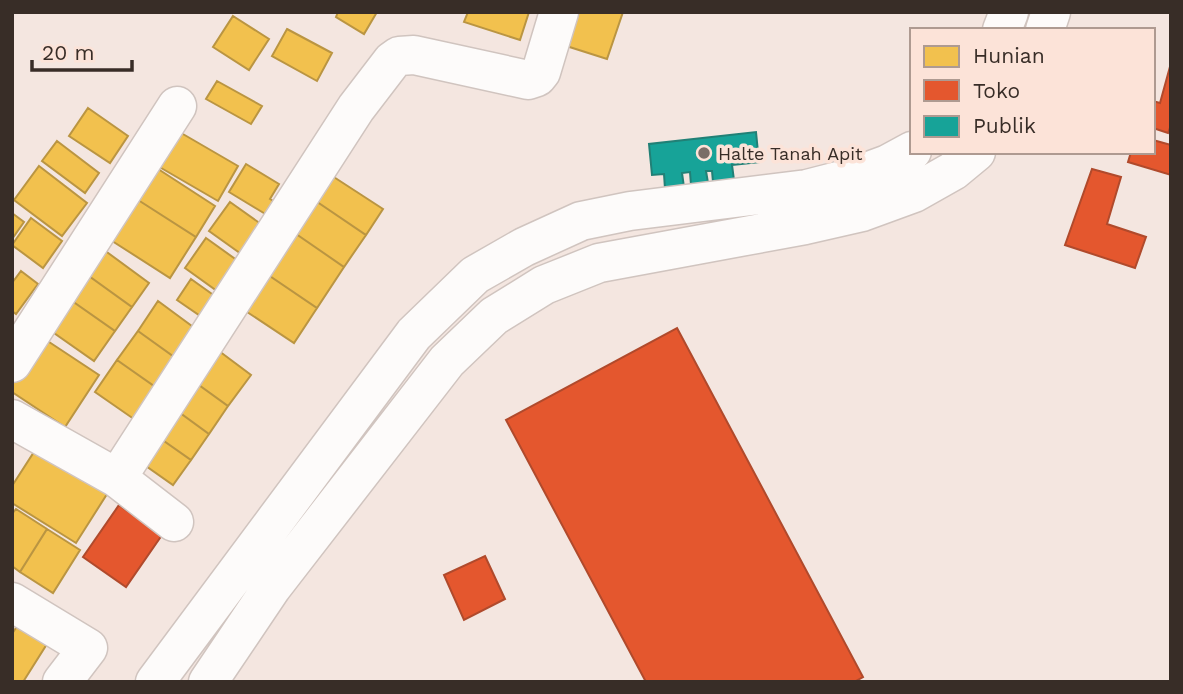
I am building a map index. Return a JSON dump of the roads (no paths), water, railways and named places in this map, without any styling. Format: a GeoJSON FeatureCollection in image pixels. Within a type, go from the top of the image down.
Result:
{"type":"FeatureCollection","features":[{"type":"Feature","properties":{"kind":"street"},"geometry":{"type":"LineString","coordinates":[[117,478],[356,108],[392,61],[399,56],[414,55],[528,80],[537,77],[541,72],[559,12]]}},
{"type":"Feature","properties":{"kind":"street"},"geometry":{"type":"LineString","coordinates":[[12,363],[177,106]]}},
{"type":"Feature","properties":{"kind":"street"},"geometry":{"type":"LineString","coordinates":[[155,682],[414,334],[475,275],[524,247],[582,221],[630,211],[807,189],[850,178],[888,164],[910,152]]}},
{"type":"Feature","properties":{"kind":"street"},"geometry":{"type":"LineString","coordinates":[[208,682],[272,587],[447,360],[495,316],[544,285],[599,263],[862,212],[914,193],[953,171],[974,154]]}},
{"type":"Feature","properties":{"kind":"street"},"geometry":{"type":"LineString","coordinates":[[12,419],[117,478],[174,522]]}},
{"type":"Feature","properties":{"kind":"street"},"geometry":{"type":"LineString","coordinates":[[12,602],[88,648],[62,682]]}},
{"type":"Feature","properties":{"kind":"place","name":"Halte Tanah Apit"},"geometry":{"type":"Point","coordinates":[704,153]}}]}
